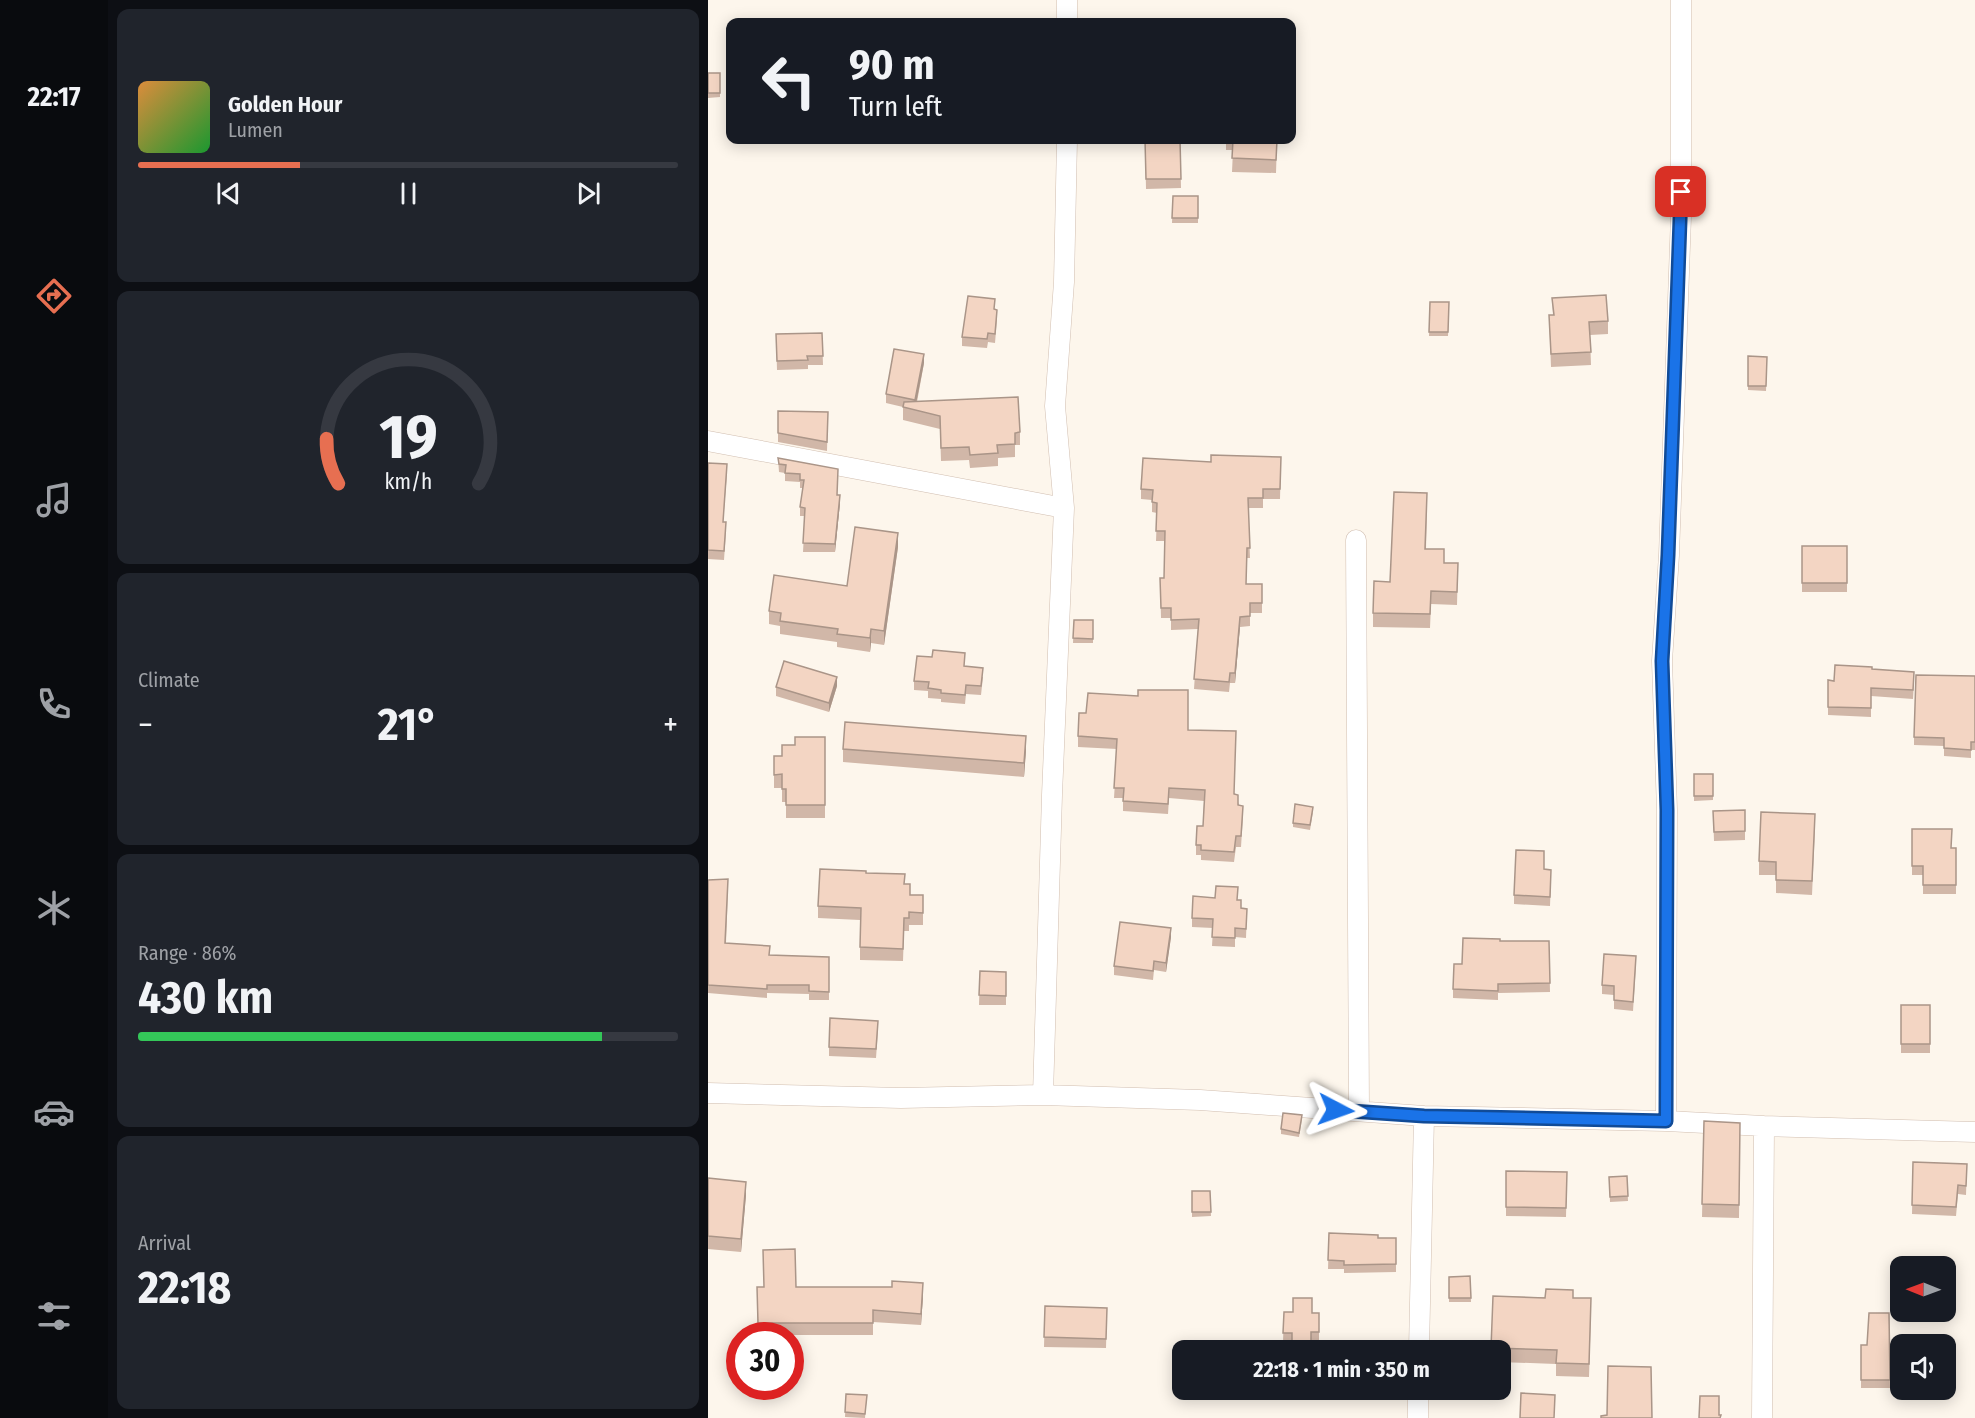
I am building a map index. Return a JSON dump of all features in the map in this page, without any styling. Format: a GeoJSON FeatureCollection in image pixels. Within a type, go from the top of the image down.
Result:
{"type":"FeatureCollection","features":[{"type":"Feature","properties":{"kind":"street"},"geometry":{"type":"LineString","coordinates":[[1067,0],[1067,18]]}},
{"type":"Feature","properties":{"kind":"street"},"geometry":{"type":"LineString","coordinates":[[1666,1121],[1667,810],[1662,661],[1681,216],[1681,0]]}},
{"type":"Feature","properties":{"kind":"street"},"geometry":{"type":"LineString","coordinates":[[1043,1095],[1064,508],[1056,406],[1064,282],[1067,144]]}},
{"type":"Feature","properties":{"kind":"street"},"geometry":{"type":"LineString","coordinates":[[708,441],[1064,508]]}},
{"type":"Feature","properties":{"kind":"street"},"geometry":{"type":"LineString","coordinates":[[1356,540],[1359,1111]]}},
{"type":"Feature","properties":{"kind":"street"},"geometry":{"type":"LineString","coordinates":[[708,1093],[901,1098],[1043,1095],[1200,1100],[1424,1116],[1666,1121],[1975,1132]]}},
{"type":"Feature","properties":{"kind":"street"},"geometry":{"type":"LineString","coordinates":[[1419,1340],[1424,1116]]}},
{"type":"Feature","properties":{"kind":"street"},"geometry":{"type":"LineString","coordinates":[[1762,1418],[1764,1126]]}},
{"type":"Feature","properties":{"kind":"street"},"geometry":{"type":"LineString","coordinates":[[1418,1400],[1418,1418]]}},
{"type":"Feature","properties":{"kind":"building"},"geometry":{"type":"Polygon","coordinates":[[[708,73],[720,73],[720,93],[708,93],[708,73]]]}},
{"type":"Feature","properties":{"kind":"building"},"geometry":{"type":"Polygon","coordinates":[[[1145,144],[1180,144],[1181,179],[1146,179],[1145,144]]]}},
{"type":"Feature","properties":{"kind":"building"},"geometry":{"type":"Polygon","coordinates":[[[1233,144],[1277,144],[1276,160],[1232,158],[1233,144]]]}},
{"type":"Feature","properties":{"kind":"building"},"geometry":{"type":"Polygon","coordinates":[[[1173,196],[1198,196],[1198,218],[1172,218],[1173,196]]]}},
{"type":"Feature","properties":{"kind":"building"},"geometry":{"type":"Polygon","coordinates":[[[1606,295],[1608,321],[1589,322],[1591,352],[1551,354],[1549,315],[1554,315],[1552,298],[1606,295]]]}},
{"type":"Feature","properties":{"kind":"building"},"geometry":{"type":"Polygon","coordinates":[[[968,296],[995,299],[994,309],[997,310],[995,334],[988,333],[987,339],[962,337],[968,296]]]}},
{"type":"Feature","properties":{"kind":"building"},"geometry":{"type":"Polygon","coordinates":[[[1430,302],[1449,302],[1448,332],[1429,332],[1430,302]]]}},
{"type":"Feature","properties":{"kind":"building"},"geometry":{"type":"Polygon","coordinates":[[[822,333],[823,356],[807,356],[808,360],[777,361],[776,334],[822,333]]]}},
{"type":"Feature","properties":{"kind":"building"},"geometry":{"type":"Polygon","coordinates":[[[894,349],[924,354],[915,400],[886,394],[894,349]]]}},
{"type":"Feature","properties":{"kind":"building"},"geometry":{"type":"Polygon","coordinates":[[[1748,356],[1767,357],[1766,386],[1748,386],[1748,356]]]}},
{"type":"Feature","properties":{"kind":"building"},"geometry":{"type":"Polygon","coordinates":[[[1018,397],[1020,432],[1015,433],[1015,444],[997,445],[998,453],[970,455],[969,447],[941,448],[940,416],[903,407],[904,402],[1018,397]]]}},
{"type":"Feature","properties":{"kind":"building"},"geometry":{"type":"Polygon","coordinates":[[[778,411],[828,412],[827,442],[778,433],[778,411]]]}},
{"type":"Feature","properties":{"kind":"building"},"geometry":{"type":"Polygon","coordinates":[[[1211,455],[1281,457],[1280,489],[1263,489],[1263,498],[1248,498],[1250,548],[1247,548],[1246,584],[1262,584],[1262,603],[1250,603],[1250,616],[1240,617],[1235,673],[1230,673],[1229,682],[1194,679],[1199,619],[1171,620],[1171,608],[1161,608],[1160,578],[1164,578],[1165,531],[1156,531],[1157,503],[1152,502],[1153,490],[1141,489],[1143,458],[1211,462],[1211,455]]]}},
{"type":"Feature","properties":{"kind":"building"},"geometry":{"type":"Polygon","coordinates":[[[778,458],[838,469],[837,495],[840,495],[835,544],[803,543],[805,508],[800,507],[804,480],[800,480],[800,474],[785,473],[786,465],[779,464],[778,458]]]}},
{"type":"Feature","properties":{"kind":"building"},"geometry":{"type":"Polygon","coordinates":[[[708,463],[727,464],[723,522],[726,522],[724,551],[708,550],[708,463]]]}},
{"type":"Feature","properties":{"kind":"building"},"geometry":{"type":"Polygon","coordinates":[[[1394,492],[1427,493],[1425,549],[1444,549],[1444,563],[1458,563],[1457,592],[1431,591],[1430,614],[1373,613],[1374,581],[1390,582],[1394,492]]]}},
{"type":"Feature","properties":{"kind":"building"},"geometry":{"type":"Polygon","coordinates":[[[855,527],[898,533],[884,631],[871,629],[870,638],[837,634],[838,629],[780,621],[781,613],[769,611],[774,575],[847,586],[855,527]]]}},
{"type":"Feature","properties":{"kind":"building"},"geometry":{"type":"Polygon","coordinates":[[[1802,546],[1847,546],[1847,583],[1802,583],[1802,546]]]}},
{"type":"Feature","properties":{"kind":"building"},"geometry":{"type":"Polygon","coordinates":[[[1074,620],[1093,620],[1093,639],[1073,638],[1074,620]]]}},
{"type":"Feature","properties":{"kind":"building"},"geometry":{"type":"Polygon","coordinates":[[[933,650],[965,653],[964,666],[983,668],[981,686],[966,685],[965,695],[941,693],[941,690],[928,688],[929,682],[914,681],[917,656],[932,657],[933,650]]]}},
{"type":"Feature","properties":{"kind":"building"},"geometry":{"type":"Polygon","coordinates":[[[784,661],[837,677],[829,703],[776,687],[784,661]]]}},
{"type":"Feature","properties":{"kind":"building"},"geometry":{"type":"Polygon","coordinates":[[[1835,665],[1914,672],[1913,690],[1871,688],[1871,708],[1828,707],[1828,680],[1834,681],[1835,665]]]}},
{"type":"Feature","properties":{"kind":"building"},"geometry":{"type":"Polygon","coordinates":[[[1916,675],[1975,676],[1975,742],[1971,742],[1971,750],[1944,748],[1944,738],[1914,737],[1916,675]]]}},
{"type":"Feature","properties":{"kind":"building"},"geometry":{"type":"Polygon","coordinates":[[[1138,690],[1188,690],[1188,730],[1236,731],[1234,794],[1238,795],[1238,805],[1243,806],[1241,836],[1236,836],[1234,852],[1201,850],[1201,845],[1196,845],[1197,826],[1203,826],[1205,790],[1169,788],[1168,804],[1123,801],[1124,788],[1114,788],[1117,739],[1078,736],[1079,713],[1086,713],[1088,693],[1138,696],[1138,690]]]}},
{"type":"Feature","properties":{"kind":"building"},"geometry":{"type":"Polygon","coordinates":[[[845,722],[1026,736],[1024,763],[843,749],[845,722]]]}},
{"type":"Feature","properties":{"kind":"building"},"geometry":{"type":"Polygon","coordinates":[[[795,737],[825,737],[825,805],[786,805],[786,789],[782,789],[782,774],[774,775],[774,756],[782,756],[782,745],[795,745],[795,737]]]}},
{"type":"Feature","properties":{"kind":"building"},"geometry":{"type":"Polygon","coordinates":[[[1694,774],[1713,774],[1713,796],[1694,796],[1694,774]]]}},
{"type":"Feature","properties":{"kind":"building"},"geometry":{"type":"Polygon","coordinates":[[[1295,804],[1313,807],[1310,825],[1293,823],[1295,804]]]}},
{"type":"Feature","properties":{"kind":"building"},"geometry":{"type":"Polygon","coordinates":[[[1745,810],[1745,831],[1714,832],[1713,811],[1745,810]]]}},
{"type":"Feature","properties":{"kind":"building"},"geometry":{"type":"Polygon","coordinates":[[[1761,812],[1815,814],[1812,881],[1776,880],[1776,862],[1759,861],[1761,812]]]}},
{"type":"Feature","properties":{"kind":"building"},"geometry":{"type":"Polygon","coordinates":[[[1912,829],[1952,829],[1951,848],[1956,848],[1956,885],[1923,885],[1923,866],[1912,866],[1912,829]]]}},
{"type":"Feature","properties":{"kind":"building"},"geometry":{"type":"Polygon","coordinates":[[[1516,850],[1544,851],[1544,869],[1551,870],[1550,897],[1514,895],[1516,850]]]}},
{"type":"Feature","properties":{"kind":"building"},"geometry":{"type":"Polygon","coordinates":[[[820,869],[905,874],[904,884],[910,884],[910,895],[923,895],[923,913],[909,912],[909,918],[904,918],[903,949],[860,947],[861,908],[818,906],[820,869]]]}},
{"type":"Feature","properties":{"kind":"building"},"geometry":{"type":"Polygon","coordinates":[[[728,879],[725,943],[770,946],[769,955],[829,957],[829,992],[809,991],[809,985],[767,985],[767,989],[708,985],[708,880],[728,879]]]}},
{"type":"Feature","properties":{"kind":"building"},"geometry":{"type":"Polygon","coordinates":[[[1216,886],[1238,887],[1237,900],[1241,900],[1241,908],[1247,909],[1246,929],[1235,928],[1235,938],[1212,937],[1213,919],[1192,918],[1193,896],[1215,898],[1216,886]]]}},
{"type":"Feature","properties":{"kind":"building"},"geometry":{"type":"Polygon","coordinates":[[[1120,922],[1171,928],[1166,963],[1154,961],[1153,971],[1114,966],[1120,922]]]}},
{"type":"Feature","properties":{"kind":"building"},"geometry":{"type":"Polygon","coordinates":[[[1463,938],[1549,941],[1550,983],[1498,984],[1498,991],[1453,989],[1454,964],[1462,964],[1463,938]]]}},
{"type":"Feature","properties":{"kind":"building"},"geometry":{"type":"Polygon","coordinates":[[[1604,954],[1636,956],[1633,1002],[1614,1000],[1614,986],[1602,985],[1604,954]]]}},
{"type":"Feature","properties":{"kind":"building"},"geometry":{"type":"Polygon","coordinates":[[[980,971],[1006,972],[1006,996],[979,995],[980,971]]]}},
{"type":"Feature","properties":{"kind":"building"},"geometry":{"type":"Polygon","coordinates":[[[1901,1005],[1930,1005],[1930,1044],[1901,1044],[1901,1005]]]}},
{"type":"Feature","properties":{"kind":"building"},"geometry":{"type":"Polygon","coordinates":[[[830,1018],[878,1021],[876,1049],[829,1047],[830,1018]]]}},
{"type":"Feature","properties":{"kind":"building"},"geometry":{"type":"Polygon","coordinates":[[[1283,1113],[1302,1115],[1299,1133],[1281,1129],[1283,1113]]]}},
{"type":"Feature","properties":{"kind":"building"},"geometry":{"type":"Polygon","coordinates":[[[1704,1121],[1740,1123],[1739,1205],[1702,1204],[1704,1121]]]}},
{"type":"Feature","properties":{"kind":"building"},"geometry":{"type":"Polygon","coordinates":[[[1913,1162],[1967,1164],[1966,1186],[1958,1185],[1956,1207],[1912,1205],[1913,1162]]]}},
{"type":"Feature","properties":{"kind":"building"},"geometry":{"type":"Polygon","coordinates":[[[1506,1171],[1567,1172],[1566,1208],[1506,1207],[1506,1171]]]}},
{"type":"Feature","properties":{"kind":"building"},"geometry":{"type":"Polygon","coordinates":[[[1627,1176],[1628,1196],[1610,1197],[1609,1177],[1627,1176]]]}},
{"type":"Feature","properties":{"kind":"building"},"geometry":{"type":"Polygon","coordinates":[[[708,1178],[746,1182],[741,1239],[708,1236],[708,1178]]]}},
{"type":"Feature","properties":{"kind":"building"},"geometry":{"type":"Polygon","coordinates":[[[1192,1191],[1210,1191],[1211,1212],[1192,1212],[1192,1191]]]}},
{"type":"Feature","properties":{"kind":"building"},"geometry":{"type":"Polygon","coordinates":[[[1329,1233],[1396,1238],[1396,1264],[1344,1265],[1344,1261],[1328,1260],[1329,1233]]]}},
{"type":"Feature","properties":{"kind":"building"},"geometry":{"type":"Polygon","coordinates":[[[795,1249],[796,1287],[892,1287],[892,1281],[923,1283],[921,1314],[873,1310],[873,1323],[758,1322],[757,1287],[764,1287],[763,1250],[795,1249]]]}},
{"type":"Feature","properties":{"kind":"building"},"geometry":{"type":"Polygon","coordinates":[[[1470,1276],[1471,1298],[1449,1298],[1449,1277],[1470,1276]]]}},
{"type":"Feature","properties":{"kind":"building"},"geometry":{"type":"Polygon","coordinates":[[[1546,1289],[1573,1290],[1573,1298],[1591,1298],[1589,1364],[1556,1363],[1557,1350],[1511,1349],[1511,1340],[1491,1340],[1493,1296],[1545,1298],[1546,1289]]]}},
{"type":"Feature","properties":{"kind":"building"},"geometry":{"type":"Polygon","coordinates":[[[1293,1298],[1312,1298],[1312,1313],[1319,1313],[1319,1332],[1311,1332],[1311,1340],[1292,1340],[1292,1333],[1283,1333],[1284,1312],[1293,1312],[1293,1298]]]}},
{"type":"Feature","properties":{"kind":"building"},"geometry":{"type":"Polygon","coordinates":[[[1045,1306],[1107,1308],[1106,1339],[1044,1337],[1045,1306]]]}},
{"type":"Feature","properties":{"kind":"building"},"geometry":{"type":"Polygon","coordinates":[[[1869,1313],[1889,1313],[1890,1380],[1861,1380],[1861,1345],[1867,1345],[1869,1313]]]}},
{"type":"Feature","properties":{"kind":"building"},"geometry":{"type":"Polygon","coordinates":[[[1608,1366],[1651,1367],[1652,1418],[1601,1418],[1607,1415],[1608,1366]]]}},
{"type":"Feature","properties":{"kind":"building"},"geometry":{"type":"Polygon","coordinates":[[[1521,1393],[1555,1395],[1554,1418],[1520,1418],[1521,1393]]]}},
{"type":"Feature","properties":{"kind":"building"},"geometry":{"type":"Polygon","coordinates":[[[846,1394],[867,1395],[865,1414],[845,1412],[846,1394]]]}},
{"type":"Feature","properties":{"kind":"building"},"geometry":{"type":"Polygon","coordinates":[[[1700,1396],[1719,1396],[1720,1418],[1699,1418],[1700,1396]]]}},
{"type":"Feature","properties":{"kind":"route"},"geometry":{"type":"LineString","coordinates":[[1336,1110],[1424,1116],[1666,1121],[1667,810],[1662,661],[1681,192]]}}]}
